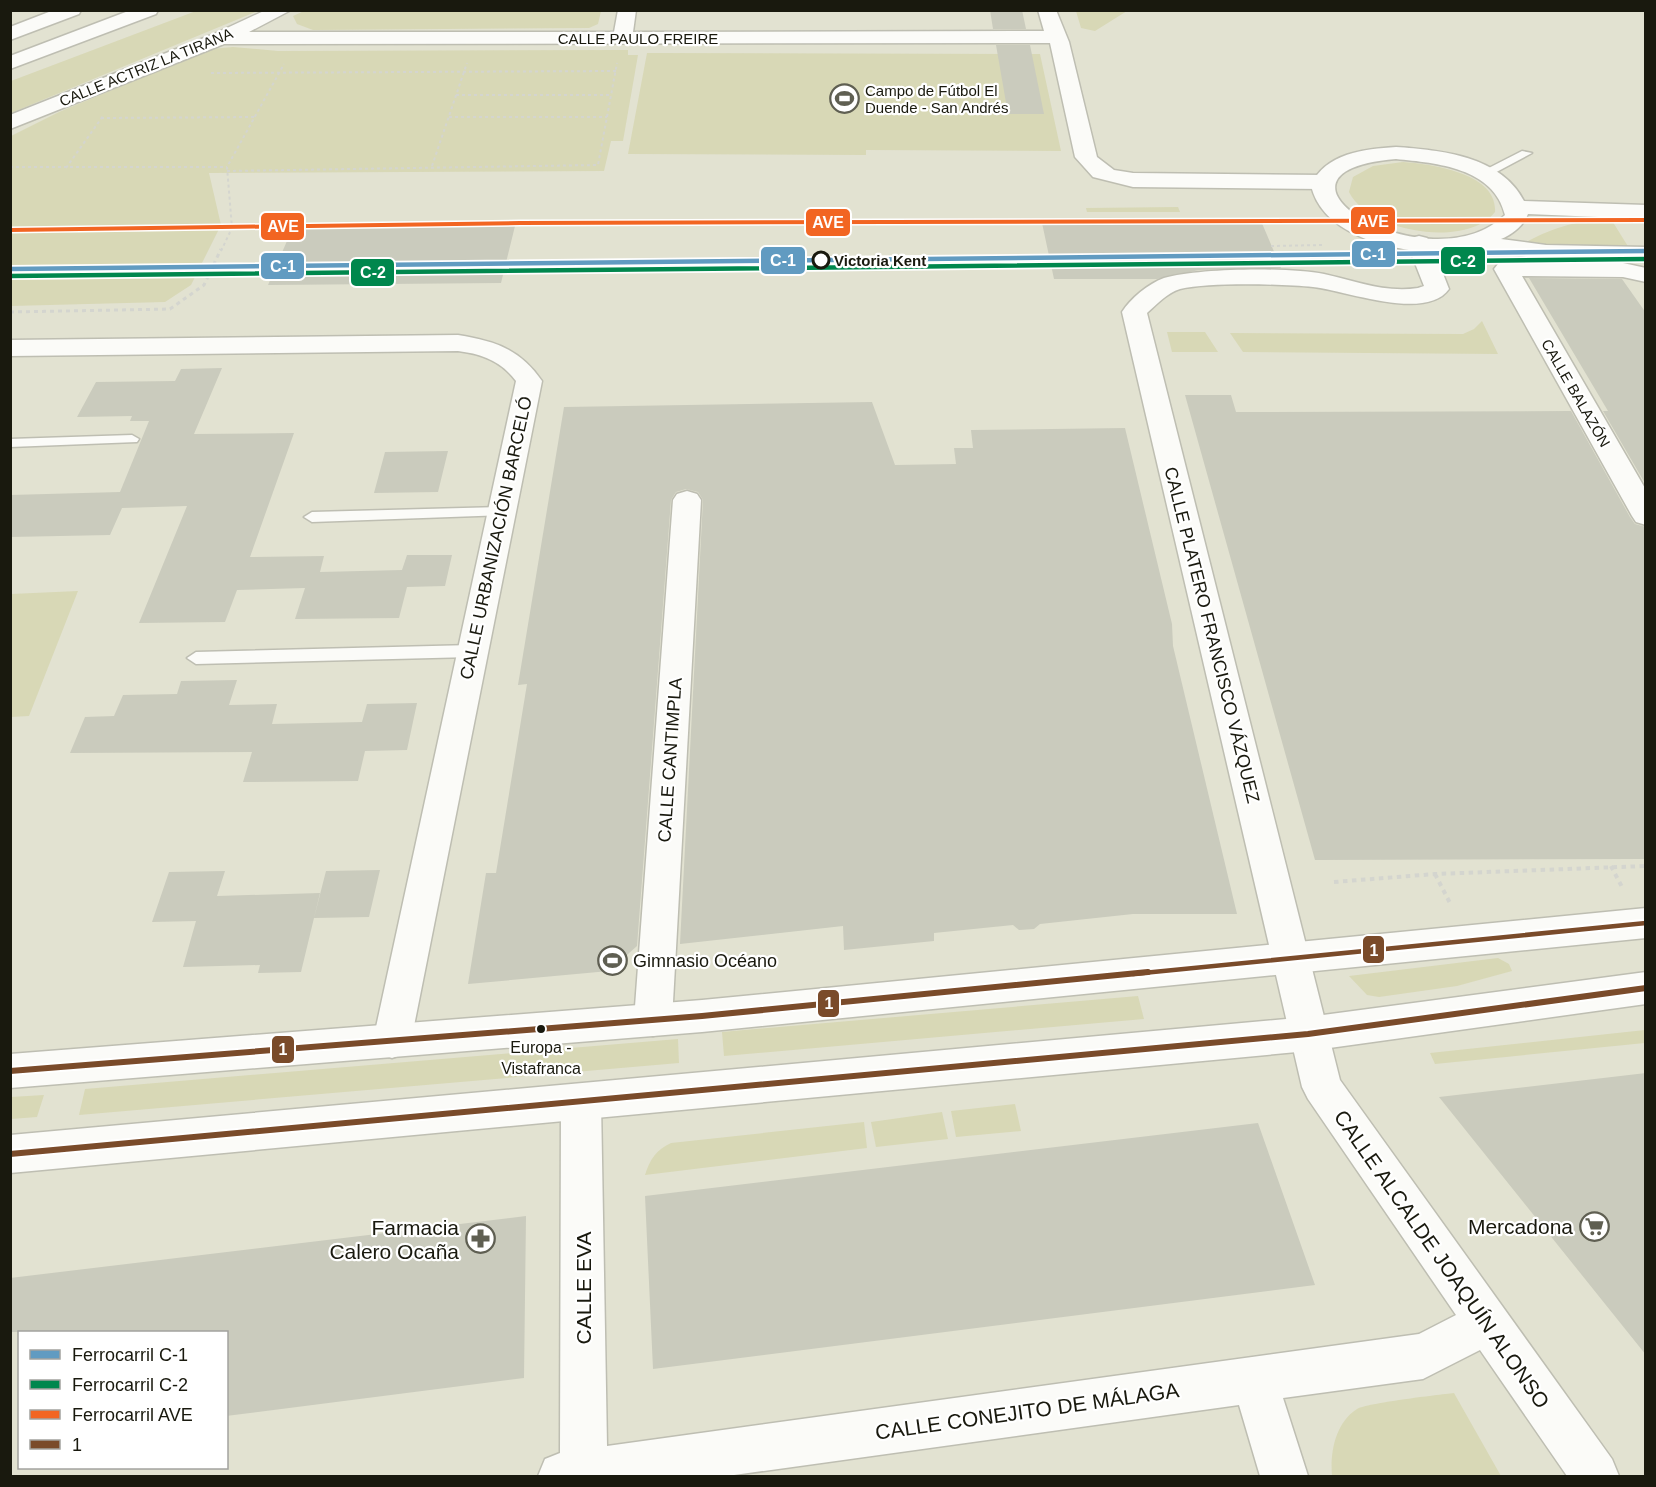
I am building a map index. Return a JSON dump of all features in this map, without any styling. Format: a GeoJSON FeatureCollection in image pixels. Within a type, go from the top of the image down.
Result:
{"type":"FeatureCollection","features":[{"type":"Feature","properties":{"kind":"main road"},"geometry":{"type":"LineString","coordinates":[[10,34],[72,10]]}},
{"type":"Feature","properties":{"kind":"main road"},"geometry":{"type":"LineString","coordinates":[[10,63],[149,10]]}},
{"type":"Feature","properties":{"kind":"main road","name":"CALLE ACTRIZ LA TIRANA"},"geometry":{"type":"LineString","coordinates":[[10,123],[221,38],[282,10]]}},
{"type":"Feature","properties":{"kind":"main road"},"geometry":{"type":"LineString","coordinates":[[622,38],[627,10]]}},
{"type":"Feature","properties":{"kind":"main road"},"geometry":{"type":"LineString","coordinates":[[1047,10],[1055,37],[1059,42],[1086,157],[1092,168],[1105,176],[1133,180],[1323,183]]}},
{"type":"Feature","properties":{"kind":"main road","name":"CALLE PAULO FREIRE"},"geometry":{"type":"LineString","coordinates":[[221,38],[1055,37]]}},
{"type":"Feature","properties":{"kind":"main road"},"geometry":{"type":"LineString","coordinates":[[1396,153],[1443,158],[1485,173],[1501,184],[1511,195],[1517,207],[1517,216],[1511,226],[1490,238],[1475,243],[1455,245],[1419,243],[1391,238],[1361,228],[1338,213],[1325,198],[1323,183],[1328,172],[1339,164],[1374,154],[1396,153]]}},
{"type":"Feature","properties":{"kind":"main road"},"geometry":{"type":"LineString","coordinates":[[1517,207],[1646,212]]}},
{"type":"Feature","properties":{"kind":"main road","name":"CALLE PLATERO FRANCISCO VÁZQUEZ"},"geometry":{"type":"LineString","coordinates":[[1308,1034],[1134,312],[1148,298],[1172,284],[1196,280],[1319,280],[1380,295],[1422,297],[1437,289],[1419,243]]}},
{"type":"Feature","properties":{"kind":"main road"},"geometry":{"type":"LineString","coordinates":[[1475,243],[1546,252],[1645,271]]}},
{"type":"Feature","properties":{"kind":"main road","name":"CALLE BALAZÓN"},"geometry":{"type":"LineString","coordinates":[[1645,271],[1506,269],[1646,516]]}},
{"type":"Feature","properties":{"kind":"main road","name":"CALLE URBANIZACIÓN BARCELÓ"},"geometry":{"type":"LineString","coordinates":[[10,348],[458,343],[493,348],[519,365],[529,381],[392,1041]]}},
{"type":"Feature","properties":{"kind":"main road","name":"CALLE CANTIMPLA"},"geometry":{"type":"LineString","coordinates":[[653,1020],[687,500]]}},
{"type":"Feature","properties":{"kind":"main road"},"geometry":{"type":"LineString","coordinates":[[10,1071],[653,1020],[1646,923]]}},
{"type":"Feature","properties":{"kind":"main road"},"geometry":{"type":"LineString","coordinates":[[11,1154],[1308,1034],[1646,988]]}},
{"type":"Feature","properties":{"kind":"main road","name":"CALLE ALCALDE JOAQUÍN ALONSO"},"geometry":{"type":"LineString","coordinates":[[1308,1034],[1322,1087],[1485,1324],[1595,1476]]}},
{"type":"Feature","properties":{"kind":"main road","name":"CALLE EVA"},"geometry":{"type":"LineString","coordinates":[[573,1475],[581,1102]]}},
{"type":"Feature","properties":{"kind":"main road","name":"CALLE CONEJITO DE MÁLAGA"},"geometry":{"type":"LineString","coordinates":[[573,1475],[1423,1356],[1485,1324]]}},
{"type":"Feature","properties":{"kind":"main road"},"geometry":{"type":"LineString","coordinates":[[1254,1380],[1284,1476]]}},
{"type":"Feature","properties":{"kind":"lane"},"geometry":{"type":"LineString","coordinates":[[1485,173],[1526,153]]}},
{"type":"Feature","properties":{"kind":"lane"},"geometry":{"type":"LineString","coordinates":[[10,443],[132,439]]}},
{"type":"Feature","properties":{"kind":"lane"},"geometry":{"type":"LineString","coordinates":[[312,517],[501,512]]}},
{"type":"Feature","properties":{"kind":"lane"},"geometry":{"type":"LineString","coordinates":[[196,658],[472,651]]}},
{"type":"Feature","properties":{"kind":"path"},"geometry":{"type":"LineString","coordinates":[[10,312],[170,309],[204,285],[232,228],[227,169],[288,58]]}},
{"type":"Feature","properties":{"kind":"path"},"geometry":{"type":"LineString","coordinates":[[432,166],[468,61]]}},
{"type":"Feature","properties":{"kind":"path"},"geometry":{"type":"LineString","coordinates":[[10,167],[330,171],[432,166],[598,165],[617,61]]}},
{"type":"Feature","properties":{"kind":"path"},"geometry":{"type":"LineString","coordinates":[[208,73],[616,71]]}},
{"type":"Feature","properties":{"kind":"path"},"geometry":{"type":"LineString","coordinates":[[456,95],[611,95]]}},
{"type":"Feature","properties":{"kind":"path"},"geometry":{"type":"LineString","coordinates":[[66,168],[107,111]]}},
{"type":"Feature","properties":{"kind":"path"},"geometry":{"type":"LineString","coordinates":[[91,118],[255,117]]}},
{"type":"Feature","properties":{"kind":"path"},"geometry":{"type":"LineString","coordinates":[[449,117],[607,117]]}},
{"type":"Feature","properties":{"kind":"path"},"geometry":{"type":"LineString","coordinates":[[1271,246],[1323,245]]}},
{"type":"Feature","properties":{"kind":"path"},"geometry":{"type":"LineString","coordinates":[[1611,866],[1620,884]]}},
{"type":"Feature","properties":{"kind":"path"},"geometry":{"type":"LineString","coordinates":[[1334,882],[1435,874],[1646,866]]}},
{"type":"Feature","properties":{"kind":"path"},"geometry":{"type":"LineString","coordinates":[[1435,874],[1452,906]]}},
{"type":"Feature","properties":{"kind":"green space"},"geometry":{"type":"Polygon","coordinates":[[[1076,10],[1127,11],[1095,31],[1081,28],[1076,10]]]}},
{"type":"Feature","properties":{"kind":"green space"},"geometry":{"type":"Polygon","coordinates":[[[196,11],[258,11],[11,113],[11,81],[196,11]]]}},
{"type":"Feature","properties":{"kind":"green space"},"geometry":{"type":"Polygon","coordinates":[[[304,11],[601,11],[598,24],[589,28],[313,30],[297,24],[293,16],[304,11]]]}},
{"type":"Feature","properties":{"kind":"green space"},"geometry":{"type":"Polygon","coordinates":[[[233,47],[278,51],[628,50],[628,55],[638,55],[623,141],[611,141],[604,171],[209,173],[221,225],[191,285],[165,302],[11,306],[11,136],[59,112],[211,49],[233,47]]]}},
{"type":"Feature","properties":{"kind":"green space","name":"Campo de Fútbol El Duende - San Andrés"},"geometry":{"type":"Polygon","coordinates":[[[647,53],[1040,54],[1061,151],[866,150],[866,155],[628,154],[647,53]]]}},
{"type":"Feature","properties":{"kind":"green space"},"geometry":{"type":"Polygon","coordinates":[[[1403,162],[1445,168],[1475,180],[1486,188],[1493,199],[1495,212],[1481,223],[1463,230],[1419,231],[1396,226],[1376,217],[1360,206],[1349,192],[1353,177],[1373,166],[1403,162]]]}},
{"type":"Feature","properties":{"kind":"green space"},"geometry":{"type":"Polygon","coordinates":[[[1178,207],[1180,212],[1087,212],[1086,208],[1178,207]]]}},
{"type":"Feature","properties":{"kind":"green space"},"geometry":{"type":"Polygon","coordinates":[[[1611,219],[1629,248],[1533,247],[1526,242],[1567,225],[1611,219]]]}},
{"type":"Feature","properties":{"kind":"green space"},"geometry":{"type":"Polygon","coordinates":[[[1482,321],[1498,354],[1243,352],[1230,333],[1463,334],[1474,329],[1482,321]]]}},
{"type":"Feature","properties":{"kind":"green space"},"geometry":{"type":"Polygon","coordinates":[[[1167,332],[1205,332],[1218,352],[1172,352],[1167,332]]]}},
{"type":"Feature","properties":{"kind":"green space"},"geometry":{"type":"Polygon","coordinates":[[[78,591],[29,716],[11,717],[11,594],[78,591]]]}},
{"type":"Feature","properties":{"kind":"green space"},"geometry":{"type":"Polygon","coordinates":[[[1498,958],[1509,964],[1512,971],[1457,986],[1379,997],[1367,995],[1349,976],[1498,958]]]}},
{"type":"Feature","properties":{"kind":"green space"},"geometry":{"type":"Polygon","coordinates":[[[1138,996],[1144,1019],[724,1056],[722,1032],[1138,996]]]}},
{"type":"Feature","properties":{"kind":"green space"},"geometry":{"type":"Polygon","coordinates":[[[1645,1030],[1645,1043],[1435,1064],[1430,1053],[1645,1030]]]}},
{"type":"Feature","properties":{"kind":"green space"},"geometry":{"type":"Polygon","coordinates":[[[678,1039],[679,1063],[79,1115],[85,1089],[678,1039]]]}},
{"type":"Feature","properties":{"kind":"green space"},"geometry":{"type":"Polygon","coordinates":[[[44,1095],[37,1117],[11,1119],[11,1097],[44,1095]]]}},
{"type":"Feature","properties":{"kind":"green space"},"geometry":{"type":"Polygon","coordinates":[[[1015,1104],[1021,1131],[956,1137],[951,1111],[1015,1104]]]}},
{"type":"Feature","properties":{"kind":"green space"},"geometry":{"type":"Polygon","coordinates":[[[942,1112],[948,1139],[876,1147],[871,1122],[942,1112]]]}},
{"type":"Feature","properties":{"kind":"green space"},"geometry":{"type":"Polygon","coordinates":[[[864,1122],[867,1148],[645,1175],[654,1156],[671,1143],[864,1122]]]}},
{"type":"Feature","properties":{"kind":"green space"},"geometry":{"type":"Polygon","coordinates":[[[1454,1393],[1501,1476],[1332,1476],[1333,1448],[1339,1430],[1357,1409],[1388,1402],[1454,1393]]]}},
{"type":"Feature","properties":{"kind":"building"},"geometry":{"type":"Polygon","coordinates":[[[990,10],[1022,10],[1026,29],[993,29],[990,10]]]}},
{"type":"Feature","properties":{"kind":"building"},"geometry":{"type":"Polygon","coordinates":[[[996,45],[1030,45],[1044,114],[1008,114],[996,45]]]}},
{"type":"Feature","properties":{"kind":"building"},"geometry":{"type":"Polygon","coordinates":[[[1261,221],[1281,268],[1199,270],[1157,279],[1054,279],[1042,223],[1261,221]]]}},
{"type":"Feature","properties":{"kind":"building"},"geometry":{"type":"Polygon","coordinates":[[[515,226],[501,283],[268,285],[293,227],[515,226]]]}},
{"type":"Feature","properties":{"kind":"building"},"geometry":{"type":"Polygon","coordinates":[[[1529,278],[1622,279],[1646,313],[1646,485],[1603,411],[1608,411],[1529,278]]]}},
{"type":"Feature","properties":{"kind":"building"},"geometry":{"type":"Polygon","coordinates":[[[222,368],[194,434],[294,433],[250,557],[324,556],[320,572],[402,570],[407,555],[452,555],[445,586],[407,587],[399,618],[295,619],[305,588],[237,590],[225,622],[139,623],[187,506],[122,508],[110,535],[10,537],[10,495],[120,492],[149,421],[130,421],[132,416],[77,417],[96,382],[175,381],[181,369],[222,368]]]}},
{"type":"Feature","properties":{"kind":"building"},"geometry":{"type":"Polygon","coordinates":[[[1185,395],[1231,395],[1236,412],[1571,411],[1630,517],[1635,524],[1646,527],[1646,859],[1315,860],[1185,395]]]}},
{"type":"Feature","properties":{"kind":"building"},"geometry":{"type":"Polygon","coordinates":[[[872,402],[895,465],[956,464],[954,448],[973,448],[971,430],[1125,428],[1172,624],[1173,646],[1237,914],[1133,914],[1040,924],[1034,929],[1019,930],[1013,925],[934,933],[934,941],[844,950],[843,926],[680,944],[703,500],[698,492],[686,489],[676,492],[671,500],[637,946],[609,971],[468,984],[486,873],[496,873],[527,684],[518,685],[564,407],[872,402]]]}},
{"type":"Feature","properties":{"kind":"building"},"geometry":{"type":"Polygon","coordinates":[[[448,451],[438,492],[374,493],[385,452],[448,451]]]}},
{"type":"Feature","properties":{"kind":"building"},"geometry":{"type":"Polygon","coordinates":[[[237,680],[229,705],[277,704],[272,724],[362,722],[367,704],[417,703],[407,750],[365,751],[358,781],[243,782],[252,752],[70,753],[85,717],[114,716],[123,695],[177,694],[181,681],[237,680]]]}},
{"type":"Feature","properties":{"kind":"building"},"geometry":{"type":"Polygon","coordinates":[[[380,870],[369,917],[314,918],[326,871],[380,870]]]}},
{"type":"Feature","properties":{"kind":"building"},"geometry":{"type":"Polygon","coordinates":[[[225,871],[217,896],[320,893],[301,972],[258,973],[260,965],[183,967],[196,921],[152,922],[169,872],[225,871]]]}},
{"type":"Feature","properties":{"kind":"building","name":"Mercadona"},"geometry":{"type":"Polygon","coordinates":[[[1646,1073],[1646,1355],[1439,1097],[1646,1073]]]}},
{"type":"Feature","properties":{"kind":"building"},"geometry":{"type":"Polygon","coordinates":[[[1258,1123],[1315,1285],[653,1369],[645,1196],[1258,1123]]]}},
{"type":"Feature","properties":{"kind":"building"},"geometry":{"type":"Polygon","coordinates":[[[526,1216],[524,1378],[228,1416],[228,1331],[10,1332],[10,1278],[526,1216]]]}},
{"type":"Feature","properties":{"kind":"rail line","name":"AVE"},"geometry":{"type":"LineString","coordinates":[[10,230],[520,223],[1646,220]]}},
{"type":"Feature","properties":{"kind":"rail line","name":"C-1"},"geometry":{"type":"LineString","coordinates":[[10,269],[1646,251]]}},
{"type":"Feature","properties":{"kind":"rail line","name":"C-2"},"geometry":{"type":"LineString","coordinates":[[10,276],[1646,259]]}},
{"type":"Feature","properties":{"kind":"transit line","name":"1"},"geometry":{"type":"LineString","coordinates":[[10,1071],[702,1016],[1646,923]]}},
{"type":"Feature","properties":{"kind":"transit line","name":"1"},"geometry":{"type":"LineString","coordinates":[[10,1154],[1308,1034],[1646,988]]}},
{"type":"Feature","properties":{"kind":"place","name":"Campo de Fútbol El Duende - San Andrés"},"geometry":{"type":"Point","coordinates":[844,99]}},
{"type":"Feature","properties":{"kind":"place","name":"Victoria Kent"},"geometry":{"type":"Point","coordinates":[821,260]}},
{"type":"Feature","properties":{"kind":"place","name":"Gimnasio Océano"},"geometry":{"type":"Point","coordinates":[612,961]}},
{"type":"Feature","properties":{"kind":"place","name":"Europa - Vistafranca"},"geometry":{"type":"Point","coordinates":[541,1029]}},
{"type":"Feature","properties":{"kind":"place","name":"Mercadona"},"geometry":{"type":"Point","coordinates":[1594,1226]}},
{"type":"Feature","properties":{"kind":"place","name":"Farmacia Calero Ocaña"},"geometry":{"type":"Point","coordinates":[480,1239]}}]}
